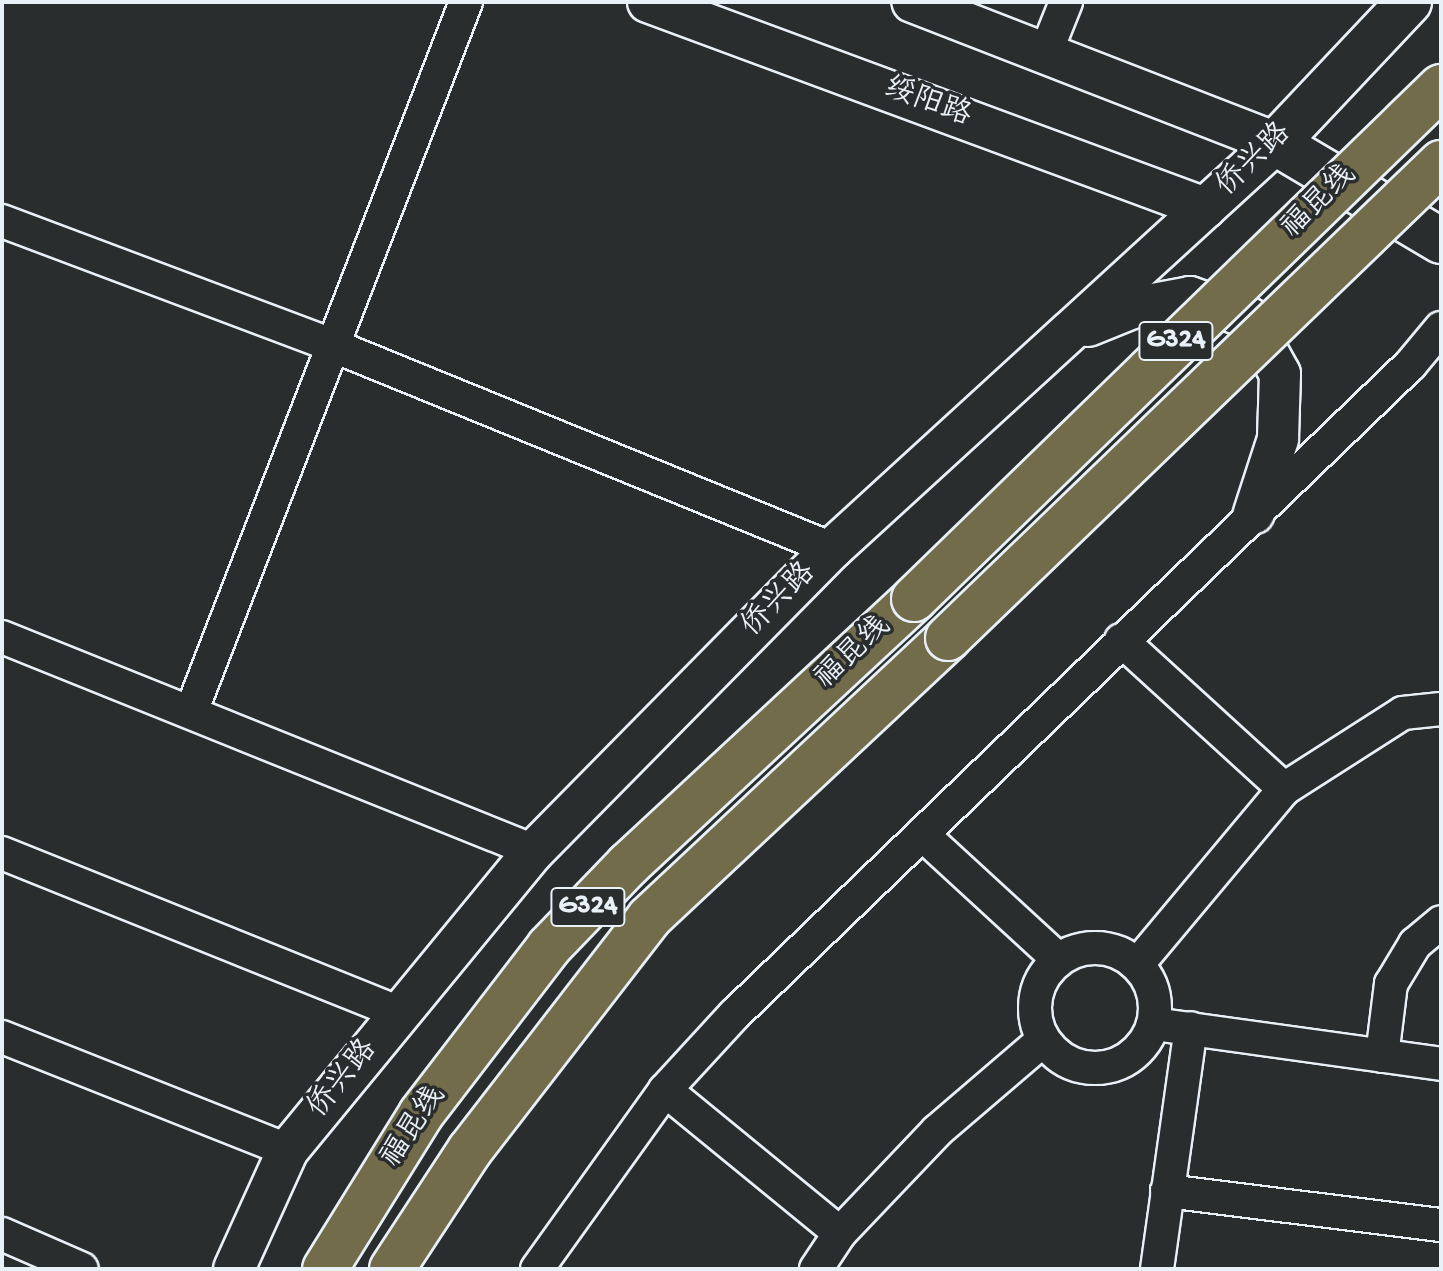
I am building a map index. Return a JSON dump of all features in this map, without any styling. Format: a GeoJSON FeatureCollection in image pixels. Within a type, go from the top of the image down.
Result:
{"type":"FeatureCollection","features":[{"type":"Feature","properties":{"kind":"highway","name":"福昆线"},"geometry":{"type":"LineString","coordinates":[[325,1269],[421,1114],[549,947],[628,865],[914,599],[1441,87]]}},
{"type":"Feature","properties":{"kind":"highway","name":"福昆线"},"geometry":{"type":"LineString","coordinates":[[392,1269],[470,1150],[649,918],[948,638],[1441,163]]}},
{"type":"Feature","properties":{"kind":"main road","name":"侨兴路"},"geometry":{"type":"LineString","coordinates":[[1276,143],[1409,2]]}},
{"type":"Feature","properties":{"kind":"main road"},"geometry":{"type":"LineString","coordinates":[[1276,143],[1441,241]]}},
{"type":"Feature","properties":{"kind":"street"},"geometry":{"type":"LineString","coordinates":[[191,712],[466,2]]}},
{"type":"Feature","properties":{"kind":"street","name":"绥阳路"},"geometry":{"type":"LineString","coordinates":[[648,2],[1205,208]]}},
{"type":"Feature","properties":{"kind":"street"},"geometry":{"type":"LineString","coordinates":[[912,2],[1276,143]]}},
{"type":"Feature","properties":{"kind":"street"},"geometry":{"type":"LineString","coordinates":[[1046,52],[1066,2]]}},
{"type":"Feature","properties":{"kind":"street","name":"侨兴路"},"geometry":{"type":"LineString","coordinates":[[234,1269],[288,1150],[398,1012],[534,851],[832,549],[1276,143]]}},
{"type":"Feature","properties":{"kind":"street"},"geometry":{"type":"LineString","coordinates":[[2,221],[334,346],[832,549]]}},
{"type":"Feature","properties":{"kind":"street"},"geometry":{"type":"LineString","coordinates":[[1066,335],[1132,308],[1190,297],[1249,318],[1280,374],[1278,439],[1254,513]]}},
{"type":"Feature","properties":{"kind":"street"},"geometry":{"type":"LineString","coordinates":[[537,1269],[665,1090],[734,1015],[1411,364],[1441,328]]}},
{"type":"Feature","properties":{"kind":"street"},"geometry":{"type":"LineString","coordinates":[[2,637],[534,851]]}},
{"type":"Feature","properties":{"kind":"street"},"geometry":{"type":"LineString","coordinates":[[1121,640],[1284,789]]}},
{"type":"Feature","properties":{"kind":"street"},"geometry":{"type":"LineString","coordinates":[[1137,965],[1284,789],[1403,713],[1441,709]]}},
{"type":"Feature","properties":{"kind":"street"},"geometry":{"type":"LineString","coordinates":[[922,834],[1059,960]]}},
{"type":"Feature","properties":{"kind":"street"},"geometry":{"type":"LineString","coordinates":[[2,853],[398,1012]]}},
{"type":"Feature","properties":{"kind":"street"},"geometry":{"type":"LineString","coordinates":[[1382,1056],[1391,984],[1415,944],[1441,922]]}},
{"type":"Feature","properties":{"kind":"street"},"geometry":{"type":"LineString","coordinates":[[1108,949],[1137,965],[1154,992],[1154,1024],[1146,1042],[1113,1066],[1074,1065],[1043,1040],[1035,1005],[1038,988],[1059,960],[1074,952],[1108,949]]}},
{"type":"Feature","properties":{"kind":"street"},"geometry":{"type":"LineString","coordinates":[[1154,1024],[1441,1064]]}},
{"type":"Feature","properties":{"kind":"street"},"geometry":{"type":"LineString","coordinates":[[1157,1269],[1191,1028]]}},
{"type":"Feature","properties":{"kind":"street"},"geometry":{"type":"LineString","coordinates":[[2,1037],[288,1150]]}},
{"type":"Feature","properties":{"kind":"street"},"geometry":{"type":"LineString","coordinates":[[816,1269],[840,1233],[937,1131],[1043,1040]]}},
{"type":"Feature","properties":{"kind":"street"},"geometry":{"type":"LineString","coordinates":[[665,1090],[840,1233]]}},
{"type":"Feature","properties":{"kind":"street"},"geometry":{"type":"LineString","coordinates":[[1167,1191],[1441,1225]]}},
{"type":"Feature","properties":{"kind":"street"},"geometry":{"type":"LineString","coordinates":[[2,1234],[82,1269]]}}]}
